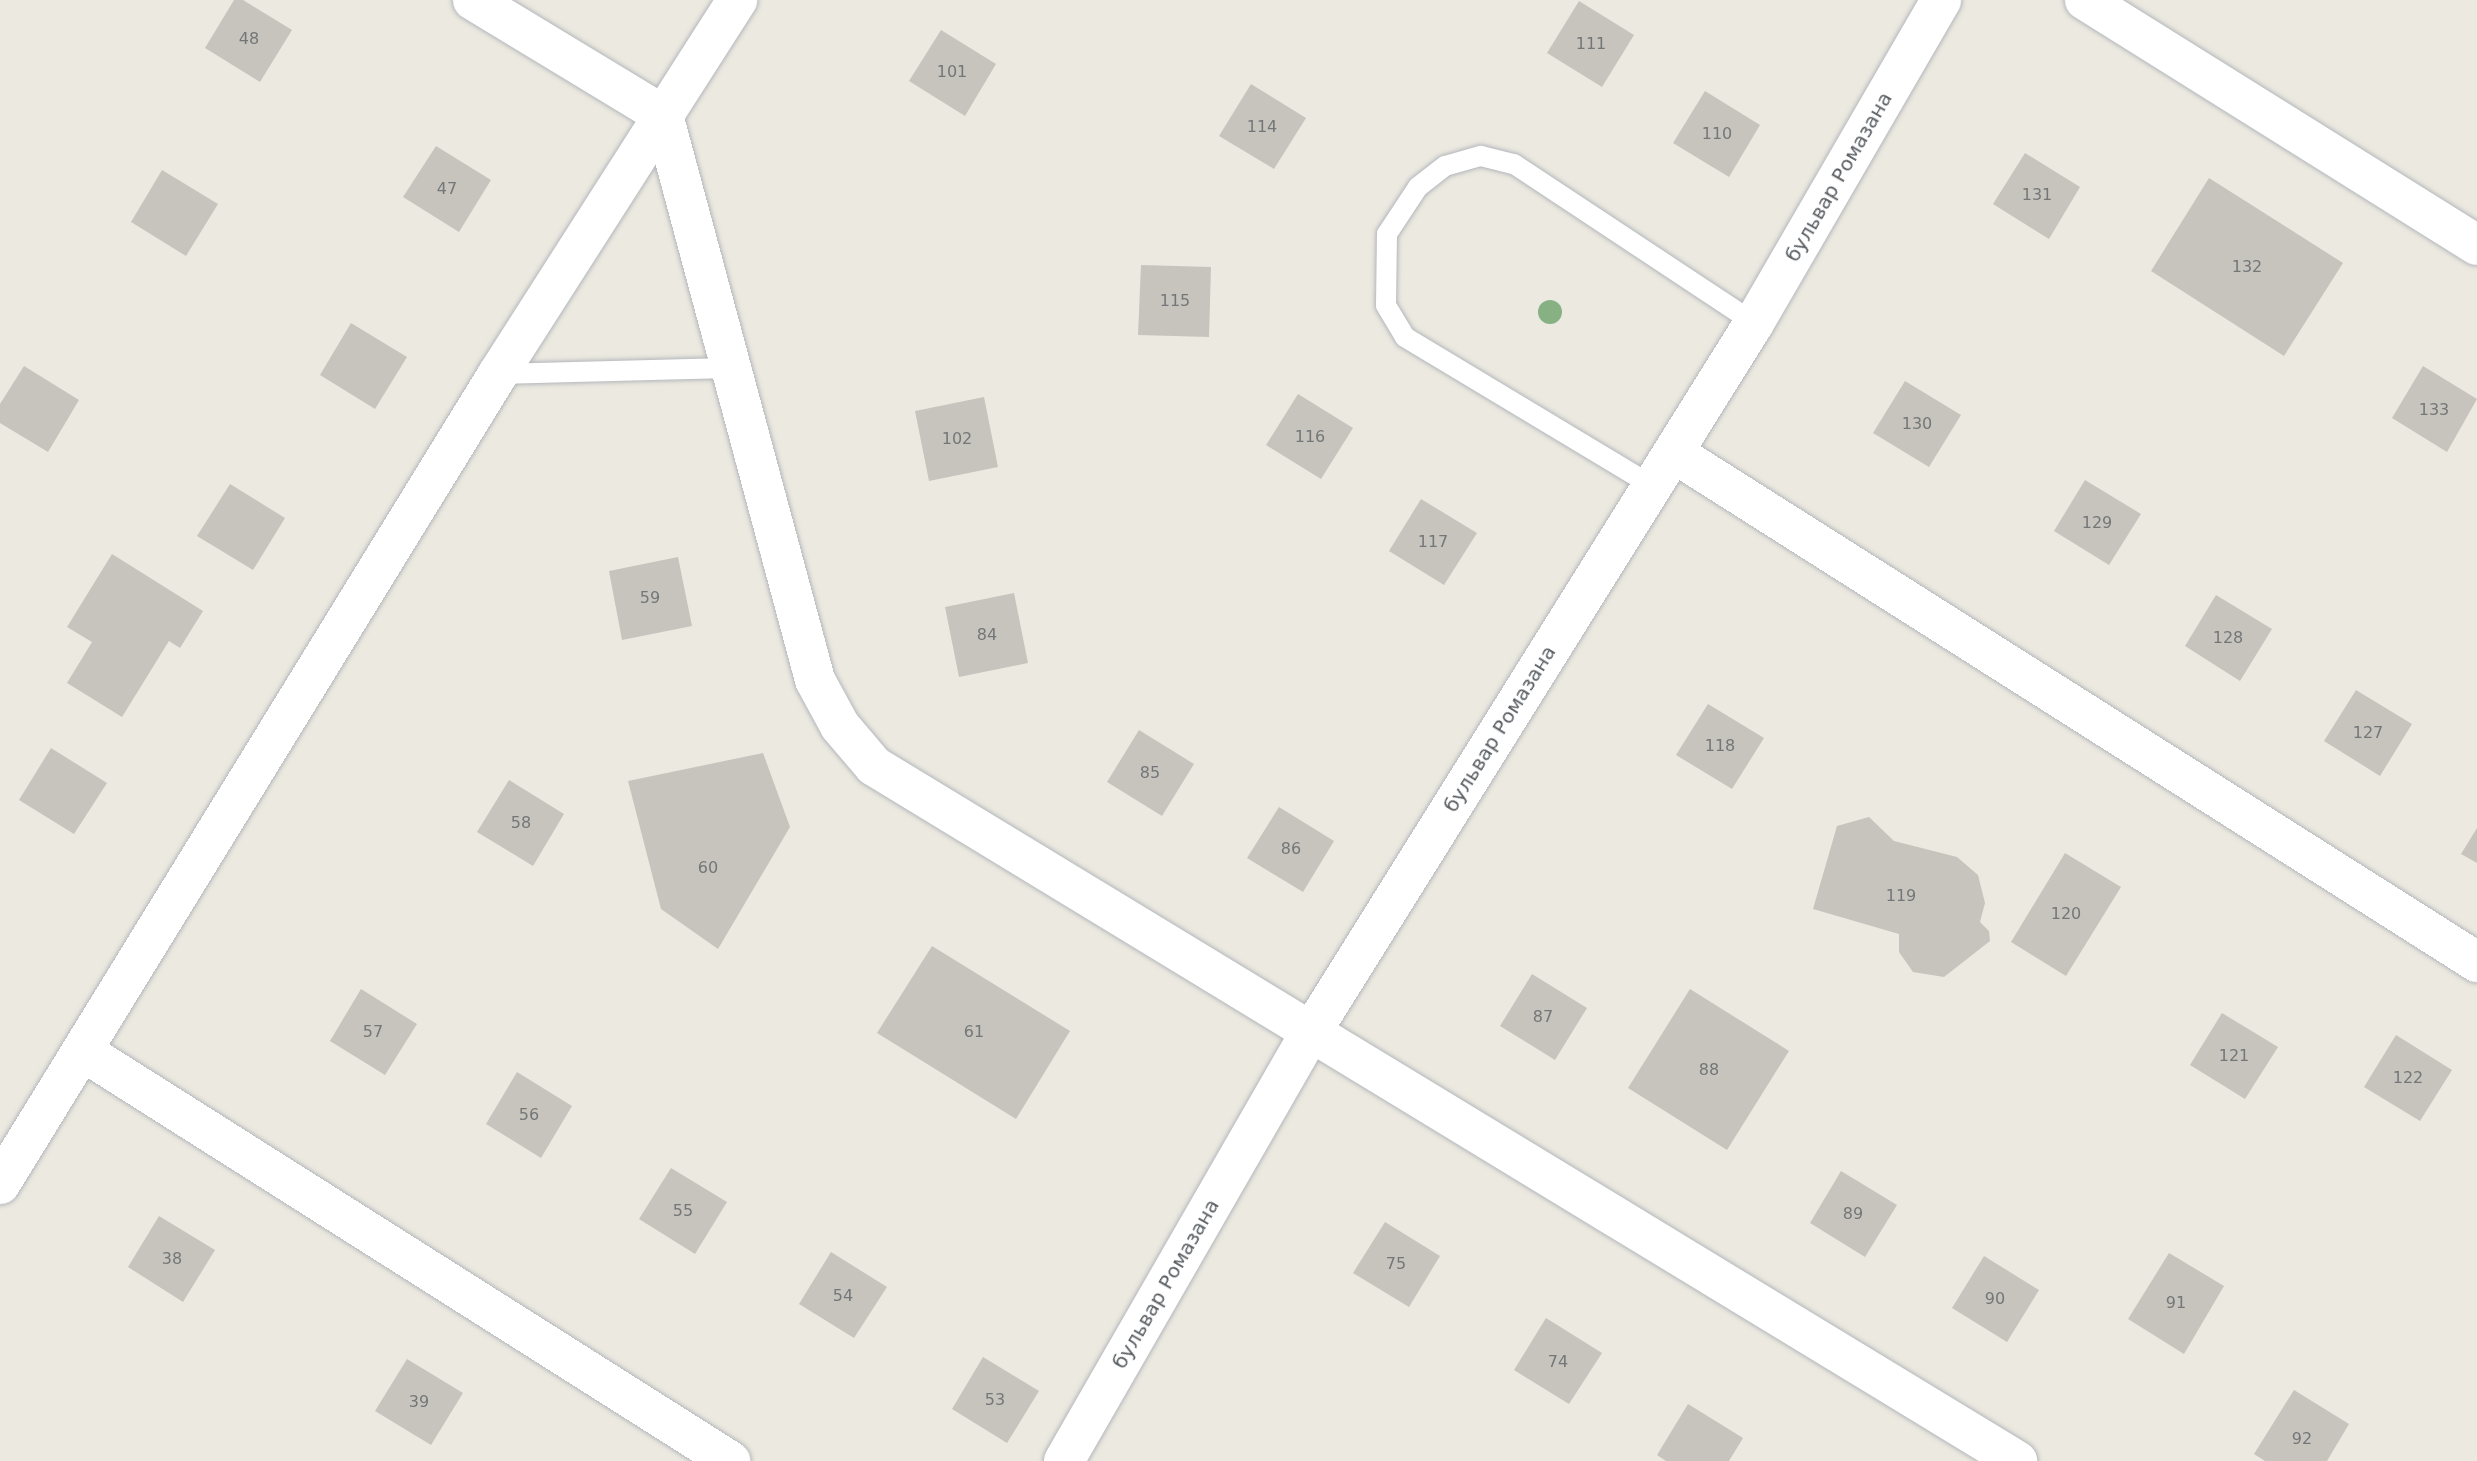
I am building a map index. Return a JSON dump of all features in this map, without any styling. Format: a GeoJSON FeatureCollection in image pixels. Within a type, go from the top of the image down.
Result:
{"type":"FeatureCollection","features":[{"type":"Feature","properties":{"kind":"street"},"geometry":{"type":"LineString","coordinates":[[473,0],[663,115],[728,368],[815,680],[840,726],[874,766],[1310,1034],[2017,1461]]}},
{"type":"Feature","properties":{"kind":"street"},"geometry":{"type":"LineString","coordinates":[[0,1184],[84,1052],[498,374],[737,0]]}},
{"type":"Feature","properties":{"kind":"street","name":"бульвар Ромазана"},"geometry":{"type":"LineString","coordinates":[[1064,1461],[1310,1034],[1754,323],[1941,0]]}},
{"type":"Feature","properties":{"kind":"street"},"geometry":{"type":"LineString","coordinates":[[2085,0],[2477,245]]}},
{"type":"Feature","properties":{"kind":"street"},"geometry":{"type":"LineString","coordinates":[[1674,453],[2477,962]]}},
{"type":"Feature","properties":{"kind":"street"},"geometry":{"type":"LineString","coordinates":[[84,1052],[730,1461]]}},
{"type":"Feature","properties":{"kind":"lane"},"geometry":{"type":"LineString","coordinates":[[1651,485],[1405,337],[1386,305],[1387,234],[1418,187],[1445,166],[1481,156],[1514,164],[1754,323]]}},
{"type":"Feature","properties":{"kind":"lane"},"geometry":{"type":"LineString","coordinates":[[498,374],[728,368]]}},
{"type":"Feature","properties":{"kind":"building"},"geometry":{"type":"Polygon","coordinates":[[[234,0],[243,0],[292,30],[260,82],[205,48],[234,0]]]}},
{"type":"Feature","properties":{"kind":"building"},"geometry":{"type":"Polygon","coordinates":[[[1579,1],[1634,35],[1602,87],[1547,53],[1579,1]]]}},
{"type":"Feature","properties":{"kind":"building"},"geometry":{"type":"Polygon","coordinates":[[[941,30],[996,64],[965,116],[909,81],[941,30]]]}},
{"type":"Feature","properties":{"kind":"building"},"geometry":{"type":"Polygon","coordinates":[[[1251,84],[1306,118],[1274,169],[1219,136],[1251,84]]]}},
{"type":"Feature","properties":{"kind":"building"},"geometry":{"type":"Polygon","coordinates":[[[1705,91],[1760,125],[1729,177],[1673,143],[1705,91]]]}},
{"type":"Feature","properties":{"kind":"building"},"geometry":{"type":"Polygon","coordinates":[[[436,146],[491,180],[459,232],[403,197],[436,146]]]}},
{"type":"Feature","properties":{"kind":"building"},"geometry":{"type":"Polygon","coordinates":[[[2025,153],[2080,187],[2049,239],[1993,204],[2025,153]]]}},
{"type":"Feature","properties":{"kind":"building"},"geometry":{"type":"Polygon","coordinates":[[[162,170],[218,204],[186,256],[131,222],[162,170]]]}},
{"type":"Feature","properties":{"kind":"building"},"geometry":{"type":"Polygon","coordinates":[[[2209,178],[2343,263],[2284,356],[2151,271],[2209,178]]]}},
{"type":"Feature","properties":{"kind":"building"},"geometry":{"type":"Polygon","coordinates":[[[1141,265],[1211,267],[1209,337],[1138,335],[1141,265]]]}},
{"type":"Feature","properties":{"kind":"building"},"geometry":{"type":"Polygon","coordinates":[[[351,323],[407,357],[375,409],[320,375],[351,323]]]}},
{"type":"Feature","properties":{"kind":"building"},"geometry":{"type":"Polygon","coordinates":[[[24,366],[79,400],[48,452],[0,423],[0,404],[24,366]]]}},
{"type":"Feature","properties":{"kind":"building"},"geometry":{"type":"Polygon","coordinates":[[[2423,366],[2477,399],[2447,452],[2392,418],[2423,366]]]}},
{"type":"Feature","properties":{"kind":"building"},"geometry":{"type":"Polygon","coordinates":[[[1905,381],[1961,415],[1929,467],[1873,433],[1905,381]]]}},
{"type":"Feature","properties":{"kind":"building"},"geometry":{"type":"Polygon","coordinates":[[[1298,394],[1353,428],[1321,479],[1266,445],[1298,394]]]}},
{"type":"Feature","properties":{"kind":"building"},"geometry":{"type":"Polygon","coordinates":[[[984,397],[998,467],[929,481],[915,411],[984,397]]]}},
{"type":"Feature","properties":{"kind":"building"},"geometry":{"type":"Polygon","coordinates":[[[2085,480],[2141,514],[2109,565],[2054,531],[2085,480]]]}},
{"type":"Feature","properties":{"kind":"building"},"geometry":{"type":"Polygon","coordinates":[[[230,484],[285,518],[253,570],[197,536],[230,484]]]}},
{"type":"Feature","properties":{"kind":"building"},"geometry":{"type":"Polygon","coordinates":[[[1421,499],[1477,533],[1444,585],[1389,551],[1421,499]]]}},
{"type":"Feature","properties":{"kind":"building"},"geometry":{"type":"Polygon","coordinates":[[[112,554],[203,611],[180,648],[169,641],[122,717],[67,683],[92,642],[67,627],[112,554]]]}},
{"type":"Feature","properties":{"kind":"building"},"geometry":{"type":"Polygon","coordinates":[[[678,557],[692,626],[622,640],[609,571],[678,557]]]}},
{"type":"Feature","properties":{"kind":"building"},"geometry":{"type":"Polygon","coordinates":[[[1014,593],[1028,663],[959,677],[945,607],[1014,593]]]}},
{"type":"Feature","properties":{"kind":"building"},"geometry":{"type":"Polygon","coordinates":[[[2216,595],[2272,629],[2240,681],[2185,646],[2216,595]]]}},
{"type":"Feature","properties":{"kind":"building"},"geometry":{"type":"Polygon","coordinates":[[[2356,690],[2412,724],[2380,776],[2324,741],[2356,690]]]}},
{"type":"Feature","properties":{"kind":"building"},"geometry":{"type":"Polygon","coordinates":[[[1708,704],[1764,738],[1732,789],[1676,755],[1708,704]]]}},
{"type":"Feature","properties":{"kind":"building"},"geometry":{"type":"Polygon","coordinates":[[[1139,730],[1194,764],[1162,816],[1107,782],[1139,730]]]}},
{"type":"Feature","properties":{"kind":"building"},"geometry":{"type":"Polygon","coordinates":[[[51,748],[107,783],[74,834],[19,800],[51,748]]]}},
{"type":"Feature","properties":{"kind":"building"},"geometry":{"type":"Polygon","coordinates":[[[763,753],[790,827],[718,949],[661,909],[628,781],[763,753]]]}},
{"type":"Feature","properties":{"kind":"building"},"geometry":{"type":"Polygon","coordinates":[[[509,780],[564,814],[533,866],[477,832],[509,780]]]}},
{"type":"Feature","properties":{"kind":"building"},"geometry":{"type":"Polygon","coordinates":[[[1279,807],[1334,841],[1303,892],[1247,858],[1279,807]]]}},
{"type":"Feature","properties":{"kind":"building"},"geometry":{"type":"Polygon","coordinates":[[[1869,817],[1894,841],[1957,857],[1978,875],[1985,903],[1980,922],[1989,931],[1990,941],[1944,977],[1913,972],[1899,952],[1899,934],[1813,909],[1837,826],[1869,817]]]}},
{"type":"Feature","properties":{"kind":"building"},"geometry":{"type":"Polygon","coordinates":[[[2477,828],[2477,863],[2461,854],[2477,828]]]}},
{"type":"Feature","properties":{"kind":"building"},"geometry":{"type":"Polygon","coordinates":[[[2065,853],[2121,887],[2066,976],[2011,942],[2065,853]]]}},
{"type":"Feature","properties":{"kind":"building"},"geometry":{"type":"Polygon","coordinates":[[[932,946],[1070,1031],[1016,1119],[877,1033],[932,946]]]}},
{"type":"Feature","properties":{"kind":"building"},"geometry":{"type":"Polygon","coordinates":[[[1532,974],[1587,1008],[1555,1060],[1500,1026],[1532,974]]]}},
{"type":"Feature","properties":{"kind":"building"},"geometry":{"type":"Polygon","coordinates":[[[361,989],[417,1024],[385,1075],[330,1041],[361,989]]]}},
{"type":"Feature","properties":{"kind":"building"},"geometry":{"type":"Polygon","coordinates":[[[1690,989],[1789,1051],[1727,1150],[1628,1088],[1690,989]]]}},
{"type":"Feature","properties":{"kind":"building"},"geometry":{"type":"Polygon","coordinates":[[[2222,1013],[2278,1047],[2245,1099],[2190,1065],[2222,1013]]]}},
{"type":"Feature","properties":{"kind":"building"},"geometry":{"type":"Polygon","coordinates":[[[2396,1035],[2452,1070],[2420,1121],[2364,1087],[2396,1035]]]}},
{"type":"Feature","properties":{"kind":"building"},"geometry":{"type":"Polygon","coordinates":[[[517,1072],[572,1106],[541,1158],[486,1124],[517,1072]]]}},
{"type":"Feature","properties":{"kind":"building"},"geometry":{"type":"Polygon","coordinates":[[[671,1168],[727,1202],[695,1254],[639,1219],[671,1168]]]}},
{"type":"Feature","properties":{"kind":"building"},"geometry":{"type":"Polygon","coordinates":[[[1841,1171],[1897,1205],[1865,1257],[1810,1223],[1841,1171]]]}},
{"type":"Feature","properties":{"kind":"building"},"geometry":{"type":"Polygon","coordinates":[[[159,1216],[215,1250],[183,1302],[128,1267],[159,1216]]]}},
{"type":"Feature","properties":{"kind":"building"},"geometry":{"type":"Polygon","coordinates":[[[1385,1222],[1440,1256],[1409,1307],[1353,1273],[1385,1222]]]}},
{"type":"Feature","properties":{"kind":"building"},"geometry":{"type":"Polygon","coordinates":[[[831,1252],[887,1287],[854,1338],[799,1304],[831,1252]]]}},
{"type":"Feature","properties":{"kind":"building"},"geometry":{"type":"Polygon","coordinates":[[[2169,1253],[2224,1286],[2184,1354],[2128,1319],[2169,1253]]]}},
{"type":"Feature","properties":{"kind":"building"},"geometry":{"type":"Polygon","coordinates":[[[1984,1256],[2039,1290],[2007,1342],[1952,1308],[1984,1256]]]}},
{"type":"Feature","properties":{"kind":"building"},"geometry":{"type":"Polygon","coordinates":[[[1546,1318],[1602,1353],[1569,1404],[1514,1370],[1546,1318]]]}},
{"type":"Feature","properties":{"kind":"building"},"geometry":{"type":"Polygon","coordinates":[[[983,1357],[1039,1391],[1007,1443],[952,1409],[983,1357]]]}},
{"type":"Feature","properties":{"kind":"building"},"geometry":{"type":"Polygon","coordinates":[[[407,1359],[463,1393],[431,1445],[375,1411],[407,1359]]]}},
{"type":"Feature","properties":{"kind":"building"},"geometry":{"type":"Polygon","coordinates":[[[2294,1390],[2349,1424],[2327,1461],[2265,1461],[2254,1454],[2294,1390]]]}},
{"type":"Feature","properties":{"kind":"building"},"geometry":{"type":"Polygon","coordinates":[[[1688,1404],[1743,1438],[1729,1461],[1666,1461],[1657,1455],[1688,1404]]]}}]}
